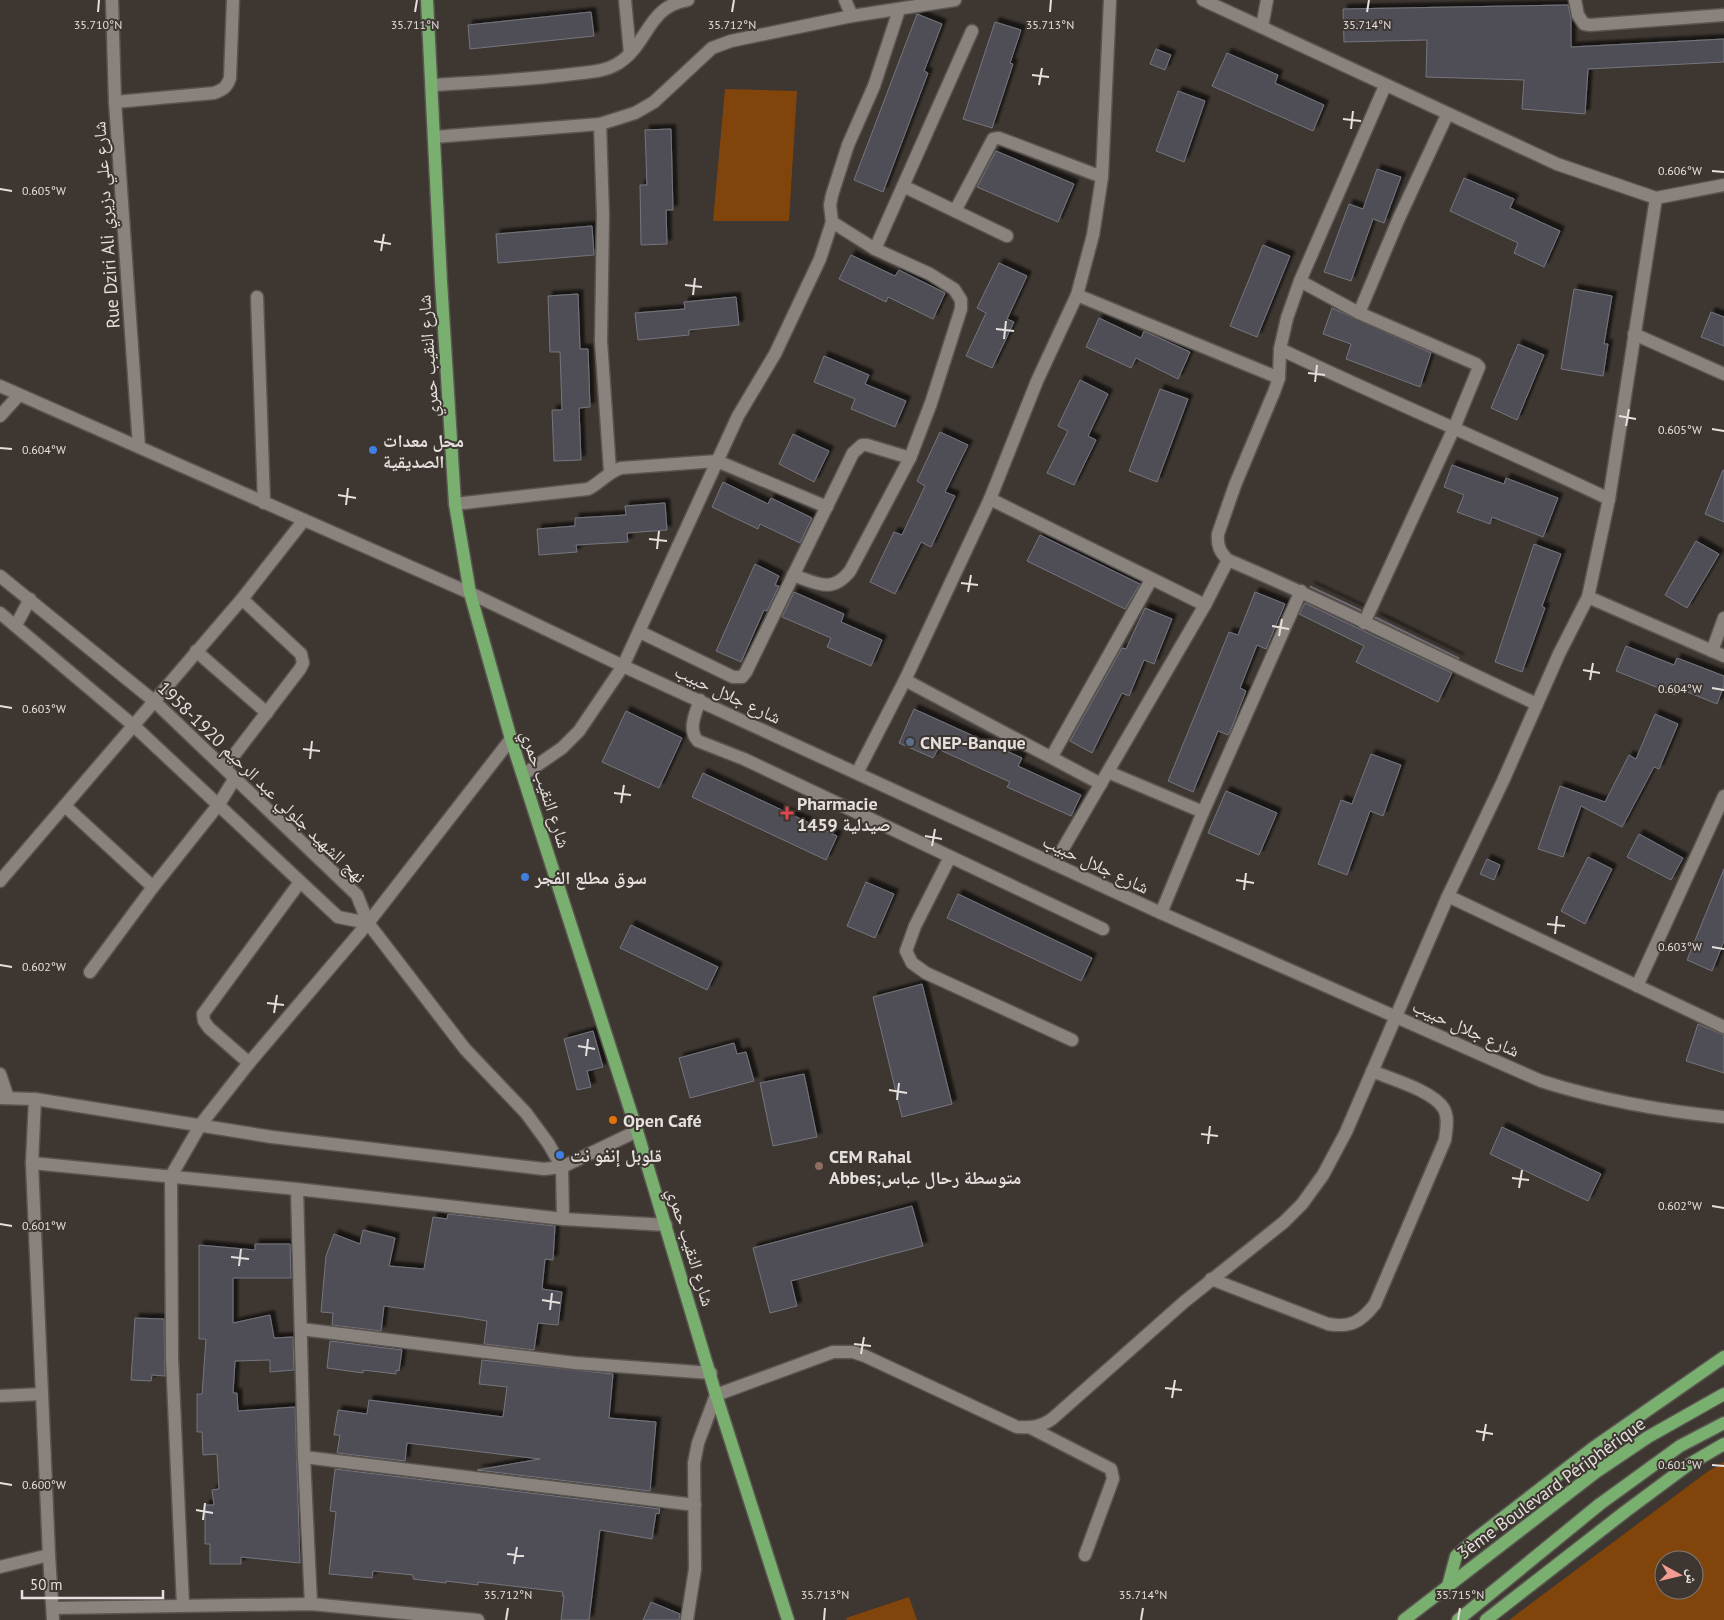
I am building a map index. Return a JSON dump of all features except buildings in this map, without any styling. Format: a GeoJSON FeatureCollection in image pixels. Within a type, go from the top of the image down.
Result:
{"type":"FeatureCollection","features":[{"type":"Feature","properties":{"kind":"main road","name":"شارع النقيب حمري"},"geometry":{"type":"LineString","coordinates":[[427,0],[455,504],[470,593],[523,775],[637,1131],[716,1395],[788,1620]]}},
{"type":"Feature","properties":{"kind":"main road"},"geometry":{"type":"LineString","coordinates":[[1448,1586],[1456,1556],[1474,1540],[1586,1454],[1724,1357]]}},
{"type":"Feature","properties":{"kind":"main road","name":"3ème Boulevard Périphérique"},"geometry":{"type":"LineString","coordinates":[[1404,1620],[1596,1472],[1664,1427],[1724,1394]]}},
{"type":"Feature","properties":{"kind":"main road"},"geometry":{"type":"LineString","coordinates":[[1458,1620],[1600,1504],[1680,1446],[1724,1423]]}},
{"type":"Feature","properties":{"kind":"main road"},"geometry":{"type":"LineString","coordinates":[[1486,1620],[1688,1465],[1724,1444]]}},
{"type":"Feature","properties":{"kind":"street","name":"Rue Dziri Ali شارع علي دزيري"},"geometry":{"type":"LineString","coordinates":[[112,0],[115,102],[139,448]]}},
{"type":"Feature","properties":{"kind":"street"},"geometry":{"type":"LineString","coordinates":[[115,102],[222,91],[228,85],[230,78],[232,0]]}},
{"type":"Feature","properties":{"kind":"street"},"geometry":{"type":"LineString","coordinates":[[625,0],[630,54]]}},
{"type":"Feature","properties":{"kind":"street"},"geometry":{"type":"LineString","coordinates":[[433,86],[540,78],[606,69],[617,64],[630,54],[661,12],[678,2],[688,0]]}},
{"type":"Feature","properties":{"kind":"street"},"geometry":{"type":"LineString","coordinates":[[845,0],[852,16]]}},
{"type":"Feature","properties":{"kind":"street"},"geometry":{"type":"LineString","coordinates":[[434,137],[600,124],[635,113],[654,102],[712,48],[731,41],[852,16],[899,10],[948,0]]}},
{"type":"Feature","properties":{"kind":"street"},"geometry":{"type":"LineString","coordinates":[[857,773],[905,680],[990,499],[1037,381],[1078,295],[1093,235],[1102,177],[1110,0]]}},
{"type":"Feature","properties":{"kind":"street"},"geometry":{"type":"LineString","coordinates":[[1203,0],[1384,86],[1557,164],[1656,198],[1724,185]]}},
{"type":"Feature","properties":{"kind":"street"},"geometry":{"type":"LineString","coordinates":[[1262,27],[1267,0],[1276,0]]}},
{"type":"Feature","properties":{"kind":"street"},"geometry":{"type":"LineString","coordinates":[[1575,0],[1581,21],[1590,25],[1724,15]]}},
{"type":"Feature","properties":{"kind":"street"},"geometry":{"type":"LineString","coordinates":[[523,775],[562,748],[579,731],[623,666],[640,632],[738,416],[775,354],[820,259],[832,222],[830,205],[832,195],[848,145],[874,86],[899,10]]}},
{"type":"Feature","properties":{"kind":"street"},"geometry":{"type":"LineString","coordinates":[[875,249],[972,31]]}},
{"type":"Feature","properties":{"kind":"street"},"geometry":{"type":"LineString","coordinates":[[1384,86],[1300,281],[1287,318],[1280,349],[1279,378],[1234,485],[1218,534],[1220,552],[1228,560],[1301,591],[1364,623],[1537,704]]}},
{"type":"Feature","properties":{"kind":"street"},"geometry":{"type":"LineString","coordinates":[[1359,313],[1399,218],[1447,115]]}},
{"type":"Feature","properties":{"kind":"street"},"geometry":{"type":"LineString","coordinates":[[600,124],[603,215],[601,341],[610,472]]}},
{"type":"Feature","properties":{"kind":"street"},"geometry":{"type":"LineString","coordinates":[[955,211],[992,138],[999,138],[1102,177]]}},
{"type":"Feature","properties":{"kind":"street"},"geometry":{"type":"LineString","coordinates":[[903,186],[1008,236]]}},
{"type":"Feature","properties":{"kind":"street"},"geometry":{"type":"LineString","coordinates":[[687,1620],[695,1569],[695,1454],[716,1395],[824,1355],[843,1351],[864,1356],[1017,1428],[1041,1426],[1052,1419],[1211,1279],[1284,1222],[1302,1204],[1323,1175],[1346,1132],[1448,896],[1588,598],[1609,499],[1656,198]]}},
{"type":"Feature","properties":{"kind":"street"},"geometry":{"type":"LineString","coordinates":[[794,575],[832,586],[845,578],[910,458],[931,403],[961,309],[961,300],[954,289],[930,274],[875,249],[832,222]]}},
{"type":"Feature","properties":{"kind":"street"},"geometry":{"type":"LineString","coordinates":[[1300,281],[1359,313],[1476,364],[1479,371],[1364,623]]}},
{"type":"Feature","properties":{"kind":"street"},"geometry":{"type":"LineString","coordinates":[[1078,295],[1279,378]]}},
{"type":"Feature","properties":{"kind":"street"},"geometry":{"type":"LineString","coordinates":[[257,297],[264,503]]}},
{"type":"Feature","properties":{"kind":"street"},"geometry":{"type":"LineString","coordinates":[[1634,334],[1724,374]]}},
{"type":"Feature","properties":{"kind":"street"},"geometry":{"type":"LineString","coordinates":[[1280,349],[1390,401],[1521,457],[1609,499]]}},
{"type":"Feature","properties":{"kind":"street","name":"شارع جلال حبيب"},"geometry":{"type":"LineString","coordinates":[[0,386],[470,593],[623,666],[1054,864],[1541,1081],[1589,1096],[1673,1111],[1724,1117]]}},
{"type":"Feature","properties":{"kind":"street"},"geometry":{"type":"LineString","coordinates":[[0,416],[19,395]]}},
{"type":"Feature","properties":{"kind":"street"},"geometry":{"type":"LineString","coordinates":[[640,632],[734,677],[742,677],[794,575],[853,452],[862,445],[910,458]]}},
{"type":"Feature","properties":{"kind":"street"},"geometry":{"type":"LineString","coordinates":[[455,504],[588,489],[596,485],[610,472],[629,467],[717,461],[827,508]]}},
{"type":"Feature","properties":{"kind":"street"},"geometry":{"type":"LineString","coordinates":[[990,499],[1205,605]]}},
{"type":"Feature","properties":{"kind":"street"},"geometry":{"type":"LineString","coordinates":[[0,881],[242,598],[304,520]]}},
{"type":"Feature","properties":{"kind":"street"},"geometry":{"type":"LineString","coordinates":[[1054,864],[1205,605],[1228,560]]}},
{"type":"Feature","properties":{"kind":"street","name":"نهج الشهيد جلولي عبد الرحيم 1920-1958"},"geometry":{"type":"LineString","coordinates":[[0,576],[154,701],[357,895],[368,923],[465,1049],[526,1113],[562,1166]]}},
{"type":"Feature","properties":{"kind":"street"},"geometry":{"type":"LineString","coordinates":[[1052,756],[1151,580]]}},
{"type":"Feature","properties":{"kind":"street"},"geometry":{"type":"LineString","coordinates":[[1161,912],[1202,812],[1301,591]]}},
{"type":"Feature","properties":{"kind":"street"},"geometry":{"type":"LineString","coordinates":[[225,767],[300,669],[302,658],[301,654],[242,598]]}},
{"type":"Feature","properties":{"kind":"street"},"geometry":{"type":"LineString","coordinates":[[1588,598],[1724,656]]}},
{"type":"Feature","properties":{"kind":"street"},"geometry":{"type":"LineString","coordinates":[[16,625],[30,599]]}},
{"type":"Feature","properties":{"kind":"street"},"geometry":{"type":"LineString","coordinates":[[0,613],[134,726],[338,918],[368,923]]}},
{"type":"Feature","properties":{"kind":"street"},"geometry":{"type":"LineString","coordinates":[[1712,651],[1724,618]]}},
{"type":"Feature","properties":{"kind":"street"},"geometry":{"type":"LineString","coordinates":[[196,651],[267,713]]}},
{"type":"Feature","properties":{"kind":"street"},"geometry":{"type":"LineString","coordinates":[[905,680],[1052,756],[1101,784]]}},
{"type":"Feature","properties":{"kind":"street"},"geometry":{"type":"LineString","coordinates":[[700,700],[692,727],[694,738],[698,741],[744,759],[1103,928]]}},
{"type":"Feature","properties":{"kind":"street"},"geometry":{"type":"LineString","coordinates":[[183,1605],[172,1358],[171,1176],[201,1124],[249,1063],[368,923],[512,739]]}},
{"type":"Feature","properties":{"kind":"street"},"geometry":{"type":"LineString","coordinates":[[1108,772],[1202,812]]}},
{"type":"Feature","properties":{"kind":"street"},"geometry":{"type":"LineString","coordinates":[[90,972],[153,886],[219,804],[235,778]]}},
{"type":"Feature","properties":{"kind":"street"},"geometry":{"type":"LineString","coordinates":[[1637,986],[1724,796]]}},
{"type":"Feature","properties":{"kind":"street"},"geometry":{"type":"LineString","coordinates":[[64,806],[153,886]]}},
{"type":"Feature","properties":{"kind":"street"},"geometry":{"type":"LineString","coordinates":[[950,856],[906,951],[912,963],[926,974],[1072,1040]]}},
{"type":"Feature","properties":{"kind":"street"},"geometry":{"type":"LineString","coordinates":[[249,1063],[209,1028],[204,1021],[203,1014],[300,882]]}},
{"type":"Feature","properties":{"kind":"street"},"geometry":{"type":"LineString","coordinates":[[1448,896],[1724,1027]]}},
{"type":"Feature","properties":{"kind":"street"},"geometry":{"type":"LineString","coordinates":[[1211,1279],[1328,1324],[1341,1326],[1352,1324],[1364,1318],[1375,1304],[1445,1140],[1447,1125],[1444,1110],[1428,1095],[1372,1071]]}},
{"type":"Feature","properties":{"kind":"street"},"geometry":{"type":"LineString","coordinates":[[0,1074],[4,1098],[35,1098],[272,1137],[523,1168],[544,1169],[562,1166],[637,1131]]}},
{"type":"Feature","properties":{"kind":"street"},"geometry":{"type":"LineString","coordinates":[[35,1098],[32,1163],[53,1614],[183,1605],[312,1604],[478,1620]]}},
{"type":"Feature","properties":{"kind":"street"},"geometry":{"type":"LineString","coordinates":[[32,1163],[296,1189],[563,1219],[666,1225]]}},
{"type":"Feature","properties":{"kind":"street"},"geometry":{"type":"LineString","coordinates":[[562,1166],[563,1219]]}},
{"type":"Feature","properties":{"kind":"street"},"geometry":{"type":"LineString","coordinates":[[296,1189],[304,1457],[312,1604]]}},
{"type":"Feature","properties":{"kind":"street"},"geometry":{"type":"LineString","coordinates":[[301,1329],[575,1363],[710,1373]]}},
{"type":"Feature","properties":{"kind":"street"},"geometry":{"type":"LineString","coordinates":[[0,1396],[42,1394]]}},
{"type":"Feature","properties":{"kind":"street"},"geometry":{"type":"LineString","coordinates":[[1031,1428],[1111,1470],[1113,1479],[1084,1555]]}},
{"type":"Feature","properties":{"kind":"street"},"geometry":{"type":"LineString","coordinates":[[304,1457],[695,1505]]}},
{"type":"Feature","properties":{"kind":"street"},"geometry":{"type":"LineString","coordinates":[[0,1567],[49,1555]]}},
{"type":"Feature","properties":{"kind":"shaded area"},"geometry":{"type":"Polygon","coordinates":[[[725,89],[797,91],[789,221],[713,221],[725,89]]]}},
{"type":"Feature","properties":{"kind":"shaded area"},"geometry":{"type":"Polygon","coordinates":[[[1724,1462],[1724,1620],[1509,1620],[1707,1472],[1724,1462]]]}},
{"type":"Feature","properties":{"kind":"shaded area"},"geometry":{"type":"Polygon","coordinates":[[[909,1597],[917,1620],[847,1620],[846,1618],[909,1597]]]}},
{"type":"Feature","properties":{"kind":"place","name":"محل معدات الصديقية"},"geometry":{"type":"Point","coordinates":[373,450]}},
{"type":"Feature","properties":{"kind":"place","name":"CNEP-Banque"},"geometry":{"type":"Point","coordinates":[910,742]}},
{"type":"Feature","properties":{"kind":"place","name":"Pharmacie 1459 صيدلية"},"geometry":{"type":"Point","coordinates":[787,813]}},
{"type":"Feature","properties":{"kind":"place","name":"سوق مطلع الفجر"},"geometry":{"type":"Point","coordinates":[525,877]}},
{"type":"Feature","properties":{"kind":"place","name":"Open Café"},"geometry":{"type":"Point","coordinates":[613,1120]}},
{"type":"Feature","properties":{"kind":"place","name":"قلوبل إنفو نت"},"geometry":{"type":"Point","coordinates":[560,1155]}},
{"type":"Feature","properties":{"kind":"place","name":"CEM Rahal Abbes;متوسطة رحال عباس"},"geometry":{"type":"Point","coordinates":[819,1166]}}]}
